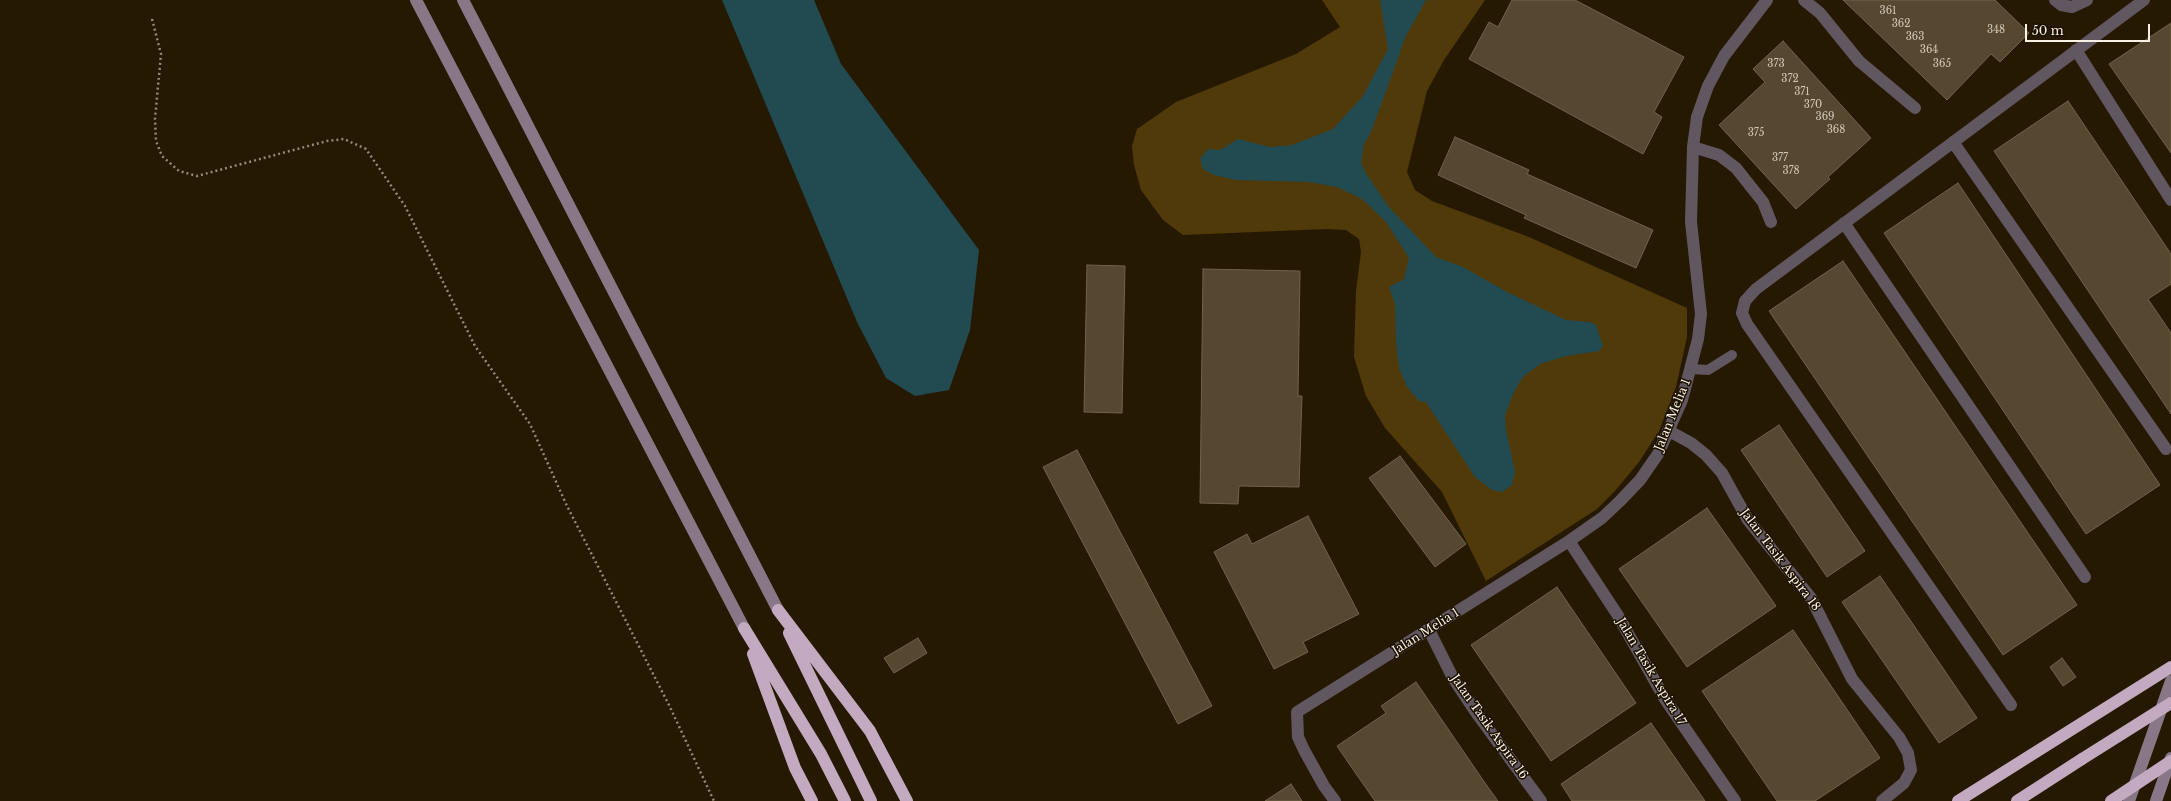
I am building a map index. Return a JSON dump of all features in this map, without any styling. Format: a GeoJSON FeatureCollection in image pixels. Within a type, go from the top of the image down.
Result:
{"type":"FeatureCollection","features":[{"type":"Feature","properties":{"kind":"highway"},"geometry":{"type":"LineString","coordinates":[[778,610],[871,801]]}},
{"type":"Feature","properties":{"kind":"highway"},"geometry":{"type":"LineString","coordinates":[[778,610],[870,732],[907,801]]}},
{"type":"Feature","properties":{"kind":"highway"},"geometry":{"type":"LineString","coordinates":[[744,628],[795,768],[812,801]]}},
{"type":"Feature","properties":{"kind":"highway"},"geometry":{"type":"LineString","coordinates":[[744,628],[821,754],[845,801]]}},
{"type":"Feature","properties":{"kind":"highway"},"geometry":{"type":"LineString","coordinates":[[1958,801],[2171,667]]}},
{"type":"Feature","properties":{"kind":"highway"},"geometry":{"type":"LineString","coordinates":[[2017,801],[2171,703]]}},
{"type":"Feature","properties":{"kind":"highway"},"geometry":{"type":"LineString","coordinates":[[2111,801],[2171,760]]}},
{"type":"Feature","properties":{"kind":"street"},"geometry":{"type":"LineString","coordinates":[[416,0],[744,628]]}},
{"type":"Feature","properties":{"kind":"street"},"geometry":{"type":"LineString","coordinates":[[463,0],[778,610]]}},
{"type":"Feature","properties":{"kind":"street","name":"Jalan Melia 1"},"geometry":{"type":"LineString","coordinates":[[1335,801],[1324,786],[1298,737],[1296,712],[1429,630],[1569,541],[1602,518],[1640,480],[1658,454],[1682,400],[1691,369],[1701,314],[1691,222],[1693,147],[1697,117],[1708,86],[1724,56],[1767,0]]}},
{"type":"Feature","properties":{"kind":"street"},"geometry":{"type":"LineString","coordinates":[[1804,0],[1820,13],[1859,61],[1915,108]]}},
{"type":"Feature","properties":{"kind":"street"},"geometry":{"type":"LineString","coordinates":[[2055,0],[2061,5],[2072,7],[2087,0]]}},
{"type":"Feature","properties":{"kind":"street"},"geometry":{"type":"LineString","coordinates":[[2011,705],[1751,330],[1742,313],[1745,301],[1756,289],[2144,0]]}},
{"type":"Feature","properties":{"kind":"street"},"geometry":{"type":"LineString","coordinates":[[2076,50],[2171,200]]}},
{"type":"Feature","properties":{"kind":"street"},"geometry":{"type":"LineString","coordinates":[[1954,142],[2166,449]]}},
{"type":"Feature","properties":{"kind":"street"},"geometry":{"type":"LineString","coordinates":[[1693,147],[1719,155],[1736,168],[1763,202],[1771,222]]}},
{"type":"Feature","properties":{"kind":"street"},"geometry":{"type":"LineString","coordinates":[[1844,223],[2085,577]]}},
{"type":"Feature","properties":{"kind":"street","name":"Jalan Tasik Aspira 18"},"geometry":{"type":"LineString","coordinates":[[1669,431],[1691,443],[1706,455],[1722,473],[1748,520],[1811,598],[1852,679],[1899,737],[1908,753],[1911,770],[1904,783],[1882,801]]}},
{"type":"Feature","properties":{"kind":"street","name":"Jalan Tasik Aspira 17"},"geometry":{"type":"LineString","coordinates":[[1569,541],[1617,614],[1665,699],[1735,801]]}},
{"type":"Feature","properties":{"kind":"street","name":"Jalan Tasik Aspira 16"},"geometry":{"type":"LineString","coordinates":[[1429,630],[1453,678],[1475,711],[1541,801]]}},
{"type":"Feature","properties":{"kind":"street"},"geometry":{"type":"LineString","coordinates":[[2129,801],[2171,681]]}},
{"type":"Feature","properties":{"kind":"street"},"geometry":{"type":"LineString","coordinates":[[2156,801],[2171,760]]}},
{"type":"Feature","properties":{"kind":"lane"},"geometry":{"type":"LineString","coordinates":[[1691,369],[1708,370],[1732,355]]}},
{"type":"Feature","properties":{"kind":"path"},"geometry":{"type":"LineString","coordinates":[[152,19],[161,54],[155,119],[156,141],[162,156],[179,172],[197,176],[327,140],[344,139],[366,149],[405,206],[475,346],[530,424],[567,506],[669,705],[714,801]]}},
{"type":"Feature","properties":{"kind":"shaded area"},"geometry":{"type":"Polygon","coordinates":[[[1322,0],[1485,0],[1444,60],[1427,91],[1407,172],[1415,190],[1432,201],[1529,237],[1687,308],[1687,337],[1676,387],[1659,431],[1639,462],[1615,491],[1597,509],[1486,581],[1442,492],[1385,428],[1366,396],[1354,357],[1356,291],[1361,252],[1359,239],[1346,230],[1327,229],[1183,235],[1163,220],[1141,190],[1134,165],[1132,146],[1137,129],[1176,102],[1296,54],[1340,27],[1322,0]]]}},
{"type":"Feature","properties":{"kind":"water"},"geometry":{"type":"Polygon","coordinates":[[[722,0],[814,0],[841,64],[979,250],[970,330],[949,390],[915,396],[886,378],[857,322],[722,0]]]}},
{"type":"Feature","properties":{"kind":"water"},"geometry":{"type":"Polygon","coordinates":[[[1380,0],[1426,0],[1406,36],[1371,132],[1364,144],[1361,163],[1367,175],[1388,206],[1436,257],[1463,267],[1507,292],[1566,320],[1590,322],[1596,325],[1603,346],[1599,351],[1566,356],[1540,364],[1523,377],[1513,394],[1505,415],[1506,430],[1515,472],[1512,485],[1502,492],[1492,490],[1475,477],[1425,401],[1420,402],[1407,387],[1399,368],[1396,343],[1395,304],[1389,287],[1404,279],[1409,258],[1386,222],[1362,199],[1337,187],[1309,182],[1236,180],[1214,175],[1203,169],[1200,159],[1208,149],[1220,150],[1238,139],[1270,147],[1292,145],[1333,129],[1363,96],[1388,49],[1380,0]]]}},
{"type":"Feature","properties":{"kind":"building"},"geometry":{"type":"Polygon","coordinates":[[[1512,0],[1575,0],[1684,57],[1654,112],[1662,117],[1643,154],[1469,59],[1489,22],[1498,27],[1512,0]]]}},
{"type":"Feature","properties":{"kind":"building"},"geometry":{"type":"Polygon","coordinates":[[[1843,0],[1995,0],[2029,33],[2000,62],[1991,54],[1947,100],[1843,0]]]}},
{"type":"Feature","properties":{"kind":"building"},"geometry":{"type":"Polygon","coordinates":[[[2171,23],[2171,153],[2109,64],[2171,23]]]}},
{"type":"Feature","properties":{"kind":"building"},"geometry":{"type":"Polygon","coordinates":[[[1783,41],[1871,138],[1828,177],[1830,179],[1796,209],[1719,125],[1765,82],[1753,69],[1783,41]]]}},
{"type":"Feature","properties":{"kind":"building"},"geometry":{"type":"Polygon","coordinates":[[[2068,101],[2171,254],[2171,284],[2148,299],[2171,333],[2171,414],[1994,151],[2068,101]]]}},
{"type":"Feature","properties":{"kind":"building"},"geometry":{"type":"Polygon","coordinates":[[[1455,137],[1529,170],[1527,174],[1653,230],[1636,268],[1524,218],[1526,215],[1438,175],[1455,137]]]}},
{"type":"Feature","properties":{"kind":"building"},"geometry":{"type":"Polygon","coordinates":[[[1958,183],[2160,485],[2086,534],[1884,233],[1958,183]]]}},
{"type":"Feature","properties":{"kind":"building"},"geometry":{"type":"Polygon","coordinates":[[[1843,261],[2077,605],[2003,655],[1769,311],[1843,261]]]}},
{"type":"Feature","properties":{"kind":"building"},"geometry":{"type":"Polygon","coordinates":[[[1087,265],[1125,266],[1122,413],[1084,412],[1087,265]]]}},
{"type":"Feature","properties":{"kind":"building"},"geometry":{"type":"Polygon","coordinates":[[[1203,269],[1300,271],[1298,396],[1302,396],[1299,487],[1239,486],[1238,504],[1200,503],[1203,269]]]}},
{"type":"Feature","properties":{"kind":"building"},"geometry":{"type":"Polygon","coordinates":[[[1779,425],[1865,551],[1827,577],[1741,450],[1779,425]]]}},
{"type":"Feature","properties":{"kind":"building"},"geometry":{"type":"Polygon","coordinates":[[[1077,450],[1212,706],[1178,724],[1043,467],[1077,450]]]}},
{"type":"Feature","properties":{"kind":"building"},"geometry":{"type":"Polygon","coordinates":[[[1400,456],[1466,544],[1435,567],[1369,478],[1400,456]]]}},
{"type":"Feature","properties":{"kind":"building"},"geometry":{"type":"Polygon","coordinates":[[[1707,508],[1776,606],[1687,667],[1619,569],[1707,508]]]}},
{"type":"Feature","properties":{"kind":"building"},"geometry":{"type":"Polygon","coordinates":[[[1308,516],[1359,614],[1303,642],[1308,652],[1274,669],[1214,552],[1247,534],[1252,544],[1308,516]]]}},
{"type":"Feature","properties":{"kind":"building"},"geometry":{"type":"Polygon","coordinates":[[[1880,576],[1977,718],[1939,743],[1842,602],[1880,576]]]}},
{"type":"Feature","properties":{"kind":"building"},"geometry":{"type":"Polygon","coordinates":[[[1557,587],[1636,703],[1551,761],[1471,645],[1557,587]]]}},
{"type":"Feature","properties":{"kind":"building"},"geometry":{"type":"Polygon","coordinates":[[[1793,630],[1880,758],[1815,801],[1777,801],[1702,691],[1793,630]]]}},
{"type":"Feature","properties":{"kind":"building"},"geometry":{"type":"Polygon","coordinates":[[[918,638],[927,653],[894,673],[884,658],[918,638]]]}},
{"type":"Feature","properties":{"kind":"building"},"geometry":{"type":"Polygon","coordinates":[[[2062,658],[2076,677],[2063,686],[2050,667],[2062,658]]]}},
{"type":"Feature","properties":{"kind":"building"},"geometry":{"type":"Polygon","coordinates":[[[1416,682],[1498,801],[1375,801],[1352,768],[1337,746],[1386,713],[1381,706],[1416,682]]]}},
{"type":"Feature","properties":{"kind":"building"},"geometry":{"type":"Polygon","coordinates":[[[1651,723],[1705,801],[1572,801],[1561,784],[1651,723]]]}},
{"type":"Feature","properties":{"kind":"building"},"geometry":{"type":"Polygon","coordinates":[[[1291,784],[1302,801],[1265,801],[1291,784]]]}}]}
